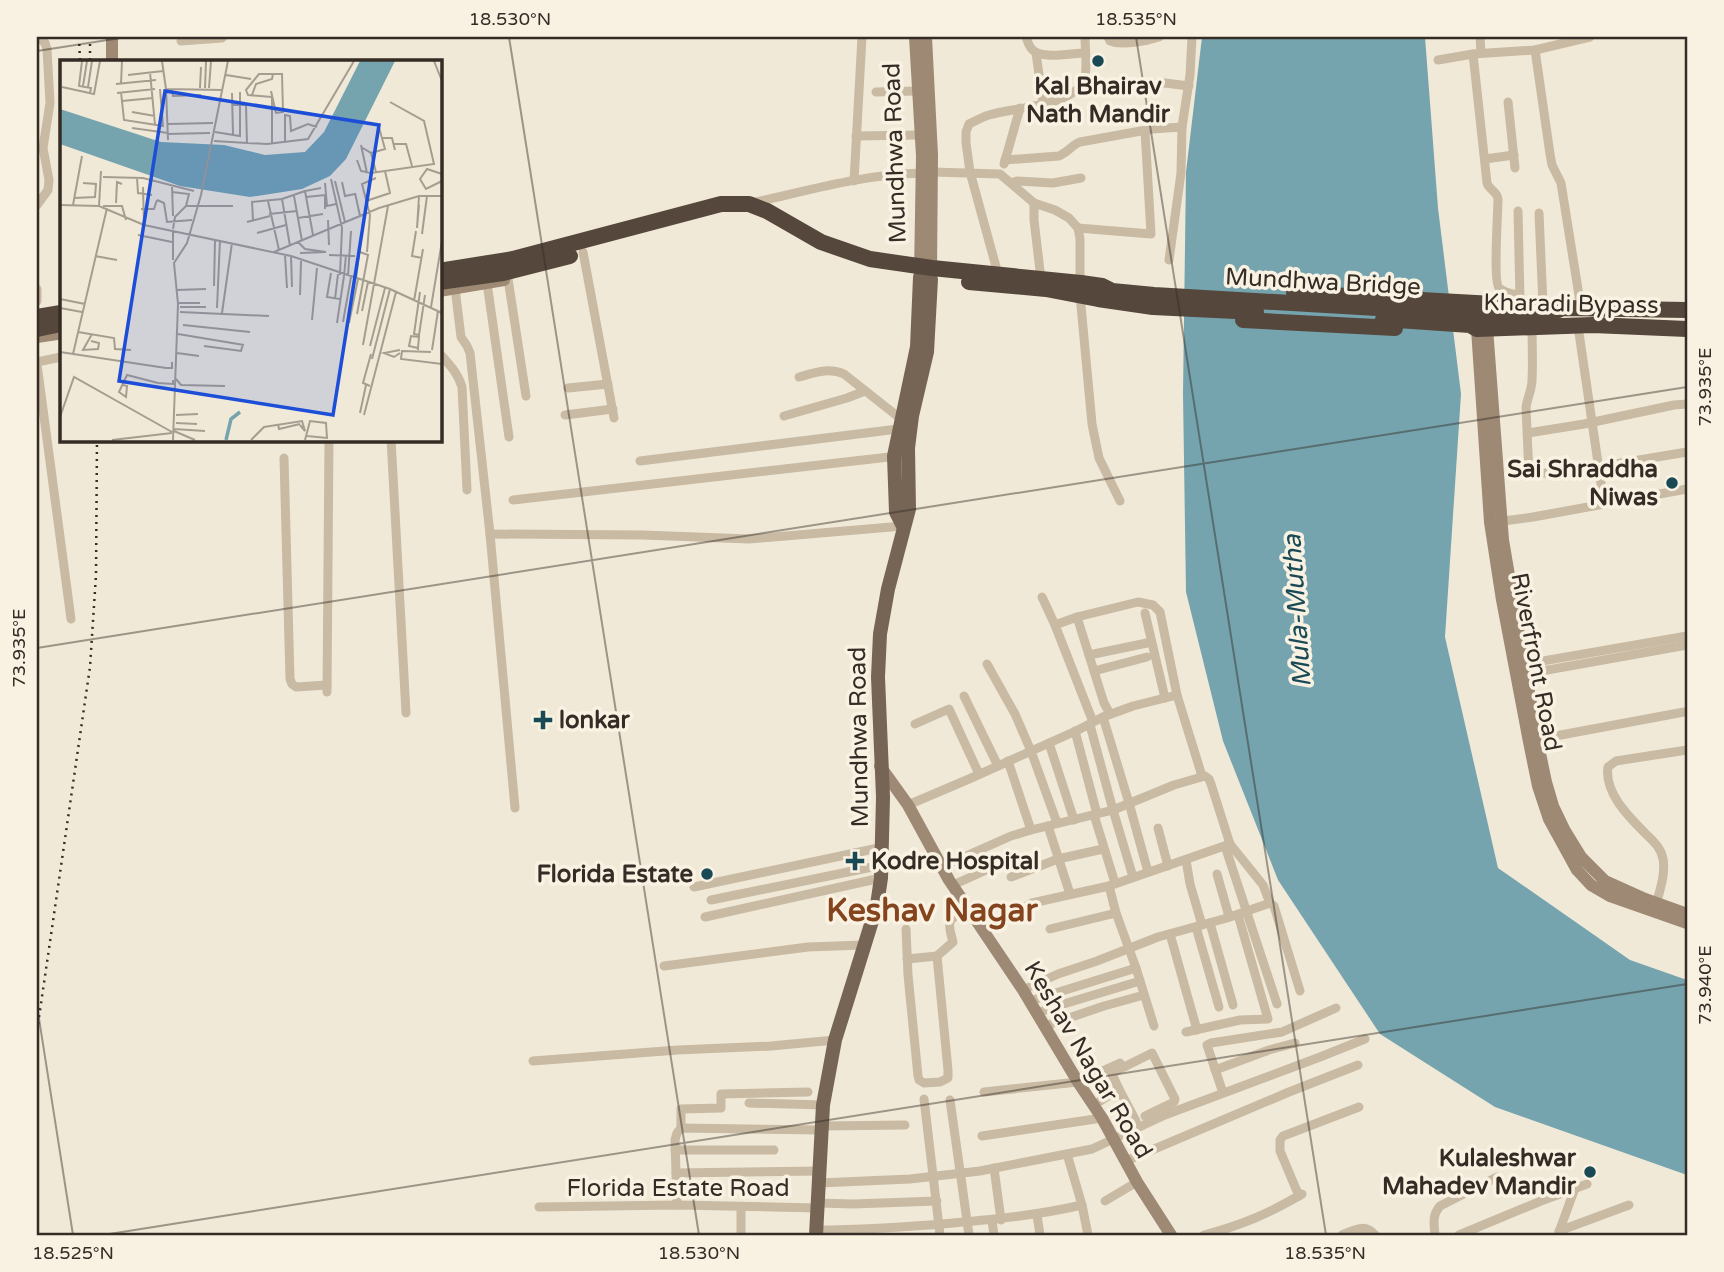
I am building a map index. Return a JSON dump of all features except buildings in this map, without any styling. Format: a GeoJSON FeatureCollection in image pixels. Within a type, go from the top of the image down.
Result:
{"type":"FeatureCollection","features":[{"type":"Feature","properties":{"kind":"highway"},"geometry":{"type":"LineString","coordinates":[[441,271],[509,269],[721,204],[749,204],[841,250],[926,273],[998,274],[1041,279],[1100,293],[1112,291],[1154,300],[1454,327],[1470,332],[1520,301],[1553,304],[1563,308]]}},
{"type":"Feature","properties":{"kind":"highway"},"geometry":{"type":"LineString","coordinates":[[447,285],[723,214],[747,214],[817,251],[864,267],[1046,289],[1081,289]]}},
{"type":"Feature","properties":{"kind":"highway","name":"Mundhwa Bridge"},"geometry":{"type":"LineString","coordinates":[[1154,300],[1487,319]]}},
{"type":"Feature","properties":{"kind":"highway","name":"Kharadi Bypass"},"geometry":{"type":"LineString","coordinates":[[1487,319],[1529,317],[1563,308],[1687,310]]}},
{"type":"Feature","properties":{"kind":"highway"},"geometry":{"type":"LineString","coordinates":[[37,317],[60,314]]}},
{"type":"Feature","properties":{"kind":"highway","name":"Kharadi Bypass"},"geometry":{"type":"LineString","coordinates":[[1487,319],[1532,326],[1613,325],[1687,329]]}},
{"type":"Feature","properties":{"kind":"highway"},"geometry":{"type":"LineString","coordinates":[[37,328],[60,324]]}},
{"type":"Feature","properties":{"kind":"main road","name":"Mundhwa Road"},"geometry":{"type":"LineString","coordinates":[[816,1233],[823,1105],[835,1040],[877,905],[882,872],[883,797],[878,710],[880,634],[903,526],[896,512],[901,455],[900,424],[917,348],[926,273]]}},
{"type":"Feature","properties":{"kind":"main road","name":"Mundhwa Road"},"geometry":{"type":"LineString","coordinates":[[901,455],[927,352],[926,273]]}},
{"type":"Feature","properties":{"kind":"street"},"geometry":{"type":"LineString","coordinates":[[37,205],[48,190],[43,148],[50,103],[47,49],[39,37]]}},
{"type":"Feature","properties":{"kind":"street"},"geometry":{"type":"LineString","coordinates":[[112,37],[113,60]]}},
{"type":"Feature","properties":{"kind":"street"},"geometry":{"type":"LineString","coordinates":[[854,181],[862,37]]}},
{"type":"Feature","properties":{"kind":"street","name":"Mundhwa Road"},"geometry":{"type":"LineString","coordinates":[[915,37],[920,135],[927,173]]}},
{"type":"Feature","properties":{"kind":"street","name":"Mundhwa Road"},"geometry":{"type":"LineString","coordinates":[[926,37],[926,273]]}},
{"type":"Feature","properties":{"kind":"street"},"geometry":{"type":"LineString","coordinates":[[1026,37],[1036,53],[1044,55],[1085,52]]}},
{"type":"Feature","properties":{"kind":"street"},"geometry":{"type":"LineString","coordinates":[[998,274],[970,172],[966,132],[969,124],[989,115],[1063,99],[1072,94],[1080,87],[1087,71],[1086,37]]}},
{"type":"Feature","properties":{"kind":"street"},"geometry":{"type":"LineString","coordinates":[[1108,37],[1116,43],[1159,37]]}},
{"type":"Feature","properties":{"kind":"street"},"geometry":{"type":"LineString","coordinates":[[1169,260],[1181,173],[1182,127],[1189,86],[1192,37]]}},
{"type":"Feature","properties":{"kind":"street"},"geometry":{"type":"LineString","coordinates":[[1480,37],[1477,54],[1488,186],[1498,197],[1497,285],[1520,301]]}},
{"type":"Feature","properties":{"kind":"street"},"geometry":{"type":"LineString","coordinates":[[1438,60],[1535,50],[1590,37]]}},
{"type":"Feature","properties":{"kind":"street"},"geometry":{"type":"LineString","coordinates":[[181,41],[222,38]]}},
{"type":"Feature","properties":{"kind":"street"},"geometry":{"type":"LineString","coordinates":[[1535,50],[1550,154],[1561,183],[1581,308]]}},
{"type":"Feature","properties":{"kind":"street"},"geometry":{"type":"LineString","coordinates":[[1036,53],[1043,103]]}},
{"type":"Feature","properties":{"kind":"street"},"geometry":{"type":"LineString","coordinates":[[1080,87],[1165,83],[1189,86]]}},
{"type":"Feature","properties":{"kind":"street"},"geometry":{"type":"LineString","coordinates":[[876,92],[917,92]]}},
{"type":"Feature","properties":{"kind":"street"},"geometry":{"type":"LineString","coordinates":[[1508,102],[1515,168]]}},
{"type":"Feature","properties":{"kind":"street"},"geometry":{"type":"LineString","coordinates":[[1000,174],[1020,108]]}},
{"type":"Feature","properties":{"kind":"street"},"geometry":{"type":"LineString","coordinates":[[1005,160],[1059,156],[1080,142],[1182,127]]}},
{"type":"Feature","properties":{"kind":"street"},"geometry":{"type":"LineString","coordinates":[[1078,228],[1151,234],[1144,131]]}},
{"type":"Feature","properties":{"kind":"street"},"geometry":{"type":"LineString","coordinates":[[856,136],[920,135]]}},
{"type":"Feature","properties":{"kind":"street"},"geometry":{"type":"LineString","coordinates":[[1485,159],[1514,155]]}},
{"type":"Feature","properties":{"kind":"street"},"geometry":{"type":"LineString","coordinates":[[749,204],[900,174],[970,172],[1000,174],[1034,203],[1069,218],[1078,228],[1080,239],[1081,289],[1092,424],[1098,458],[1119,501]]}},
{"type":"Feature","properties":{"kind":"street"},"geometry":{"type":"LineString","coordinates":[[1011,183],[1053,183],[1081,178]]}},
{"type":"Feature","properties":{"kind":"street"},"geometry":{"type":"LineString","coordinates":[[1034,203],[1041,279]]}},
{"type":"Feature","properties":{"kind":"street"},"geometry":{"type":"LineString","coordinates":[[1518,211],[1520,301]]}},
{"type":"Feature","properties":{"kind":"street"},"geometry":{"type":"LineString","coordinates":[[1539,214],[1543,305]]}},
{"type":"Feature","properties":{"kind":"street"},"geometry":{"type":"LineString","coordinates":[[565,415],[613,414],[583,252]]}},
{"type":"Feature","properties":{"kind":"street"},"geometry":{"type":"LineString","coordinates":[[441,264],[502,256],[509,269],[526,396]]}},
{"type":"Feature","properties":{"kind":"street"},"geometry":{"type":"LineString","coordinates":[[509,269],[487,283],[447,285],[461,337],[470,353],[515,808]]}},
{"type":"Feature","properties":{"kind":"street"},"geometry":{"type":"LineString","coordinates":[[487,283],[509,437]]}},
{"type":"Feature","properties":{"kind":"street"},"geometry":{"type":"LineString","coordinates":[[37,289],[37,301]]}},
{"type":"Feature","properties":{"kind":"street"},"geometry":{"type":"LineString","coordinates":[[37,312],[60,310]]}},
{"type":"Feature","properties":{"kind":"street","name":"Riverfront Road"},"geometry":{"type":"LineString","coordinates":[[1487,319],[1495,522],[1533,741],[1553,806],[1581,857],[1605,881],[1687,923]]}},
{"type":"Feature","properties":{"kind":"street"},"geometry":{"type":"LineString","coordinates":[[1532,326],[1532,380],[1526,408],[1529,475],[1687,452]]}},
{"type":"Feature","properties":{"kind":"street"},"geometry":{"type":"LineString","coordinates":[[1578,326],[1604,504]]}},
{"type":"Feature","properties":{"kind":"street"},"geometry":{"type":"LineString","coordinates":[[37,337],[60,332]]}},
{"type":"Feature","properties":{"kind":"street"},"geometry":{"type":"LineString","coordinates":[[441,355],[454,369],[463,387],[467,490]]}},
{"type":"Feature","properties":{"kind":"street"},"geometry":{"type":"LineString","coordinates":[[60,357],[37,363],[71,620]]}},
{"type":"Feature","properties":{"kind":"street"},"geometry":{"type":"LineString","coordinates":[[799,377],[824,371],[844,374],[900,424]]}},
{"type":"Feature","properties":{"kind":"street"},"geometry":{"type":"LineString","coordinates":[[568,388],[608,384]]}},
{"type":"Feature","properties":{"kind":"street"},"geometry":{"type":"LineString","coordinates":[[783,416],[865,391]]}},
{"type":"Feature","properties":{"kind":"street"},"geometry":{"type":"LineString","coordinates":[[1528,433],[1687,404]]}},
{"type":"Feature","properties":{"kind":"street"},"geometry":{"type":"LineString","coordinates":[[640,461],[900,424]]}},
{"type":"Feature","properties":{"kind":"street"},"geometry":{"type":"LineString","coordinates":[[284,457],[290,678],[296,687],[327,689],[329,441]]}},
{"type":"Feature","properties":{"kind":"street"},"geometry":{"type":"LineString","coordinates":[[392,441],[406,713]]}},
{"type":"Feature","properties":{"kind":"street"},"geometry":{"type":"LineString","coordinates":[[513,500],[901,455]]}},
{"type":"Feature","properties":{"kind":"street"},"geometry":{"type":"LineString","coordinates":[[1495,522],[1687,489]]}},
{"type":"Feature","properties":{"kind":"street"},"geometry":{"type":"LineString","coordinates":[[490,534],[749,539],[903,526]]}},
{"type":"Feature","properties":{"kind":"street"},"geometry":{"type":"LineString","coordinates":[[1042,597],[1091,724],[1133,877]]}},
{"type":"Feature","properties":{"kind":"street"},"geometry":{"type":"LineString","coordinates":[[1055,625],[1138,602],[1153,604],[1160,612],[1177,695],[1202,776]]}},
{"type":"Feature","properties":{"kind":"street"},"geometry":{"type":"LineString","coordinates":[[1146,613],[1165,698]]}},
{"type":"Feature","properties":{"kind":"street"},"geometry":{"type":"LineString","coordinates":[[1077,617],[1148,872]]}},
{"type":"Feature","properties":{"kind":"street"},"geometry":{"type":"LineString","coordinates":[[1520,670],[1687,636]]}},
{"type":"Feature","properties":{"kind":"street"},"geometry":{"type":"LineString","coordinates":[[1089,655],[1147,642]]}},
{"type":"Feature","properties":{"kind":"street"},"geometry":{"type":"LineString","coordinates":[[1520,670],[1687,645]]}},
{"type":"Feature","properties":{"kind":"street"},"geometry":{"type":"LineString","coordinates":[[1094,671],[1147,657]]}},
{"type":"Feature","properties":{"kind":"street"},"geometry":{"type":"LineString","coordinates":[[987,664],[1015,714],[1031,751],[1053,825],[1058,859],[1069,894]]}},
{"type":"Feature","properties":{"kind":"street"},"geometry":{"type":"LineString","coordinates":[[908,805],[1106,716],[1177,695]]}},
{"type":"Feature","properties":{"kind":"street"},"geometry":{"type":"LineString","coordinates":[[964,696],[998,766]]}},
{"type":"Feature","properties":{"kind":"street"},"geometry":{"type":"LineString","coordinates":[[915,724],[949,709],[979,774]]}},
{"type":"Feature","properties":{"kind":"street"},"geometry":{"type":"LineString","coordinates":[[1533,741],[1687,712]]}},
{"type":"Feature","properties":{"kind":"street"},"geometry":{"type":"LineString","coordinates":[[1075,732],[1104,849],[1116,914],[1154,1026]]}},
{"type":"Feature","properties":{"kind":"street"},"geometry":{"type":"LineString","coordinates":[[1049,743],[1074,820]]}},
{"type":"Feature","properties":{"kind":"street"},"geometry":{"type":"LineString","coordinates":[[1655,907],[1664,866],[1661,852],[1617,800],[1608,779],[1608,767],[1616,761],[1687,750]]}},
{"type":"Feature","properties":{"kind":"street"},"geometry":{"type":"LineString","coordinates":[[1008,761],[1031,830]]}},
{"type":"Feature","properties":{"kind":"street","name":"Keshav Nagar Road"},"geometry":{"type":"LineString","coordinates":[[880,765],[908,805],[953,886],[1026,995],[1171,1235]]}},
{"type":"Feature","properties":{"kind":"street"},"geometry":{"type":"LineString","coordinates":[[942,867],[1011,836],[1113,810],[1202,776],[1209,779],[1211,784],[1277,1004]]}},
{"type":"Feature","properties":{"kind":"street"},"geometry":{"type":"LineString","coordinates":[[1158,828],[1168,866]]}},
{"type":"Feature","properties":{"kind":"street"},"geometry":{"type":"LineString","coordinates":[[982,931],[1032,903],[1112,885],[1228,845]]}},
{"type":"Feature","properties":{"kind":"street"},"geometry":{"type":"LineString","coordinates":[[1228,845],[1263,885],[1270,903],[1274,906],[1300,991]]}},
{"type":"Feature","properties":{"kind":"street"},"geometry":{"type":"LineString","coordinates":[[694,887],[883,847]]}},
{"type":"Feature","properties":{"kind":"street"},"geometry":{"type":"LineString","coordinates":[[1011,877],[1058,859],[1104,849]]}},
{"type":"Feature","properties":{"kind":"street"},"geometry":{"type":"LineString","coordinates":[[1018,860],[1024,872]]}},
{"type":"Feature","properties":{"kind":"street"},"geometry":{"type":"LineString","coordinates":[[1186,860],[1203,925],[1233,1005]]}},
{"type":"Feature","properties":{"kind":"street"},"geometry":{"type":"LineString","coordinates":[[953,886],[1002,863]]}},
{"type":"Feature","properties":{"kind":"street"},"geometry":{"type":"LineString","coordinates":[[711,900],[882,872]]}},
{"type":"Feature","properties":{"kind":"street"},"geometry":{"type":"LineString","coordinates":[[705,917],[882,872]]}},
{"type":"Feature","properties":{"kind":"street"},"geometry":{"type":"LineString","coordinates":[[1217,874],[1227,913],[1235,915]]}},
{"type":"Feature","properties":{"kind":"street"},"geometry":{"type":"LineString","coordinates":[[1026,995],[1058,974],[1128,948],[1270,903]]}},
{"type":"Feature","properties":{"kind":"street"},"geometry":{"type":"LineString","coordinates":[[907,959],[937,956],[953,942],[948,927],[950,921],[967,907]]}},
{"type":"Feature","properties":{"kind":"street","name":"Riverfront Road"},"geometry":{"type":"LineString","coordinates":[[1655,907],[1687,914]]}},
{"type":"Feature","properties":{"kind":"street"},"geometry":{"type":"LineString","coordinates":[[1051,929],[1116,914]]}},
{"type":"Feature","properties":{"kind":"street"},"geometry":{"type":"LineString","coordinates":[[1186,1032],[1240,1020],[1268,1019],[1235,915]]}},
{"type":"Feature","properties":{"kind":"street"},"geometry":{"type":"LineString","coordinates":[[1203,925],[1219,1007]]}},
{"type":"Feature","properties":{"kind":"street"},"geometry":{"type":"LineString","coordinates":[[906,929],[918,1076],[924,1083],[940,1082],[948,1078],[937,956]]}},
{"type":"Feature","properties":{"kind":"street"},"geometry":{"type":"LineString","coordinates":[[1170,934],[1197,1030]]}},
{"type":"Feature","properties":{"kind":"street"},"geometry":{"type":"LineString","coordinates":[[664,966],[808,947],[864,945]]}},
{"type":"Feature","properties":{"kind":"street"},"geometry":{"type":"LineString","coordinates":[[1252,967],[1264,964]]}},
{"type":"Feature","properties":{"kind":"street"},"geometry":{"type":"LineString","coordinates":[[1026,995],[1136,968]]}},
{"type":"Feature","properties":{"kind":"street"},"geometry":{"type":"LineString","coordinates":[[1037,1013],[1140,981]]}},
{"type":"Feature","properties":{"kind":"street"},"geometry":{"type":"LineString","coordinates":[[1045,1026],[1144,995]]}},
{"type":"Feature","properties":{"kind":"street"},"geometry":{"type":"LineString","coordinates":[[1223,1093],[1208,1045],[1282,1032],[1336,1008]]}},
{"type":"Feature","properties":{"kind":"street"},"geometry":{"type":"LineString","coordinates":[[1261,1019],[1263,1031]]}},
{"type":"Feature","properties":{"kind":"street"},"geometry":{"type":"LineString","coordinates":[[676,1173],[819,1177],[934,1176],[1067,1154],[1092,1149],[1165,1115],[1365,1039]]}},
{"type":"Feature","properties":{"kind":"street"},"geometry":{"type":"LineString","coordinates":[[533,1062],[835,1040]]}},
{"type":"Feature","properties":{"kind":"street"},"geometry":{"type":"LineString","coordinates":[[1215,1070],[1295,1043]]}},
{"type":"Feature","properties":{"kind":"street"},"geometry":{"type":"LineString","coordinates":[[1152,1054],[1175,1099],[1174,1102],[1140,1119],[1119,1089],[1112,1074],[1152,1054]]}},
{"type":"Feature","properties":{"kind":"street"},"geometry":{"type":"LineString","coordinates":[[984,1092],[1078,1083],[1122,1063]]}},
{"type":"Feature","properties":{"kind":"street"},"geometry":{"type":"LineString","coordinates":[[1126,1161],[1358,1065]]}},
{"type":"Feature","properties":{"kind":"street"},"geometry":{"type":"LineString","coordinates":[[1094,1105],[1119,1089]]}},
{"type":"Feature","properties":{"kind":"street"},"geometry":{"type":"LineString","coordinates":[[677,1205],[675,1150],[677,1133],[681,1128],[681,1109],[721,1108],[721,1094],[808,1092]]}},
{"type":"Feature","properties":{"kind":"street"},"geometry":{"type":"LineString","coordinates":[[924,1099],[940,1235]]}},
{"type":"Feature","properties":{"kind":"street"},"geometry":{"type":"LineString","coordinates":[[950,1100],[969,1235]]}},
{"type":"Feature","properties":{"kind":"street"},"geometry":{"type":"LineString","coordinates":[[748,1103],[823,1105]]}},
{"type":"Feature","properties":{"kind":"street"},"geometry":{"type":"LineString","coordinates":[[1204,1235],[1269,1213],[1301,1195],[1280,1151],[1280,1140],[1283,1136],[1359,1107]]}},
{"type":"Feature","properties":{"kind":"street"},"geometry":{"type":"LineString","coordinates":[[982,1136],[1102,1118]]}},
{"type":"Feature","properties":{"kind":"street"},"geometry":{"type":"LineString","coordinates":[[681,1128],[905,1125]]}},
{"type":"Feature","properties":{"kind":"street"},"geometry":{"type":"LineString","coordinates":[[675,1150],[774,1150]]}},
{"type":"Feature","properties":{"kind":"street"},"geometry":{"type":"LineString","coordinates":[[1067,1154],[1088,1235]]}},
{"type":"Feature","properties":{"kind":"street"},"geometry":{"type":"LineString","coordinates":[[993,1168],[997,1220],[994,1235]]}},
{"type":"Feature","properties":{"kind":"street"},"geometry":{"type":"LineString","coordinates":[[1435,1235],[1434,1218],[1440,1206],[1497,1177]]}},
{"type":"Feature","properties":{"kind":"street"},"geometry":{"type":"LineString","coordinates":[[1105,1200],[1137,1182]]}},
{"type":"Feature","properties":{"kind":"street"},"geometry":{"type":"LineString","coordinates":[[1459,1235],[1587,1184]]}},
{"type":"Feature","properties":{"kind":"street"},"geometry":{"type":"LineString","coordinates":[[1558,1233],[1575,1188]]}},
{"type":"Feature","properties":{"kind":"street","name":"Florida Estate Road"},"geometry":{"type":"LineString","coordinates":[[539,1207],[817,1206],[937,1201]]}},
{"type":"Feature","properties":{"kind":"street"},"geometry":{"type":"LineString","coordinates":[[816,1233],[997,1220],[1082,1205]]}},
{"type":"Feature","properties":{"kind":"street"},"geometry":{"type":"LineString","coordinates":[[1558,1233],[1629,1205]]}},
{"type":"Feature","properties":{"kind":"street"},"geometry":{"type":"LineString","coordinates":[[741,1207],[741,1235]]}},
{"type":"Feature","properties":{"kind":"street"},"geometry":{"type":"LineString","coordinates":[[1037,1215],[1040,1235]]}},
{"type":"Feature","properties":{"kind":"street"},"geometry":{"type":"LineString","coordinates":[[1342,1235],[1364,1227],[1375,1235]]}},
{"type":"Feature","properties":{"kind":"water","name":"Mula-Mutha"},"geometry":{"type":"Polygon","coordinates":[[[1202,37],[1425,37],[1438,208],[1461,394],[1445,637],[1498,868],[1630,960],[1687,980],[1687,1175],[1495,1107],[1380,1034],[1278,880],[1223,741],[1186,592],[1183,394],[1186,172],[1202,37]]]}},
{"type":"Feature","properties":{"kind":"railway"},"geometry":{"type":"LineString","coordinates":[[79,37],[80,60]]}},
{"type":"Feature","properties":{"kind":"railway"},"geometry":{"type":"LineString","coordinates":[[90,37],[90,60]]}},
{"type":"Feature","properties":{"kind":"railway"},"geometry":{"type":"LineString","coordinates":[[37,1031],[90,667],[96,575],[97,441]]}},
{"type":"Feature","properties":{"kind":"place","name":"Kal Bhairav Nath Mandir"},"geometry":{"type":"Point","coordinates":[1098,61]}},
{"type":"Feature","properties":{"kind":"place","name":"Sai Shraddha Niwas"},"geometry":{"type":"Point","coordinates":[1672,483]}},
{"type":"Feature","properties":{"kind":"place","name":"lonkar"},"geometry":{"type":"Point","coordinates":[543,720]}},
{"type":"Feature","properties":{"kind":"place","name":"Kodre Hospital"},"geometry":{"type":"Point","coordinates":[855,861]}},
{"type":"Feature","properties":{"kind":"place","name":"Florida Estate"},"geometry":{"type":"Point","coordinates":[707,874]}},
{"type":"Feature","properties":{"kind":"place","name":"Kulaleshwar Mahadev Mandir"},"geometry":{"type":"Point","coordinates":[1590,1172]}},
{"type":"Feature","properties":{"kind":"district","name":"Keshav Nagar"},"geometry":{"type":"Point","coordinates":[932,911]}}]}
